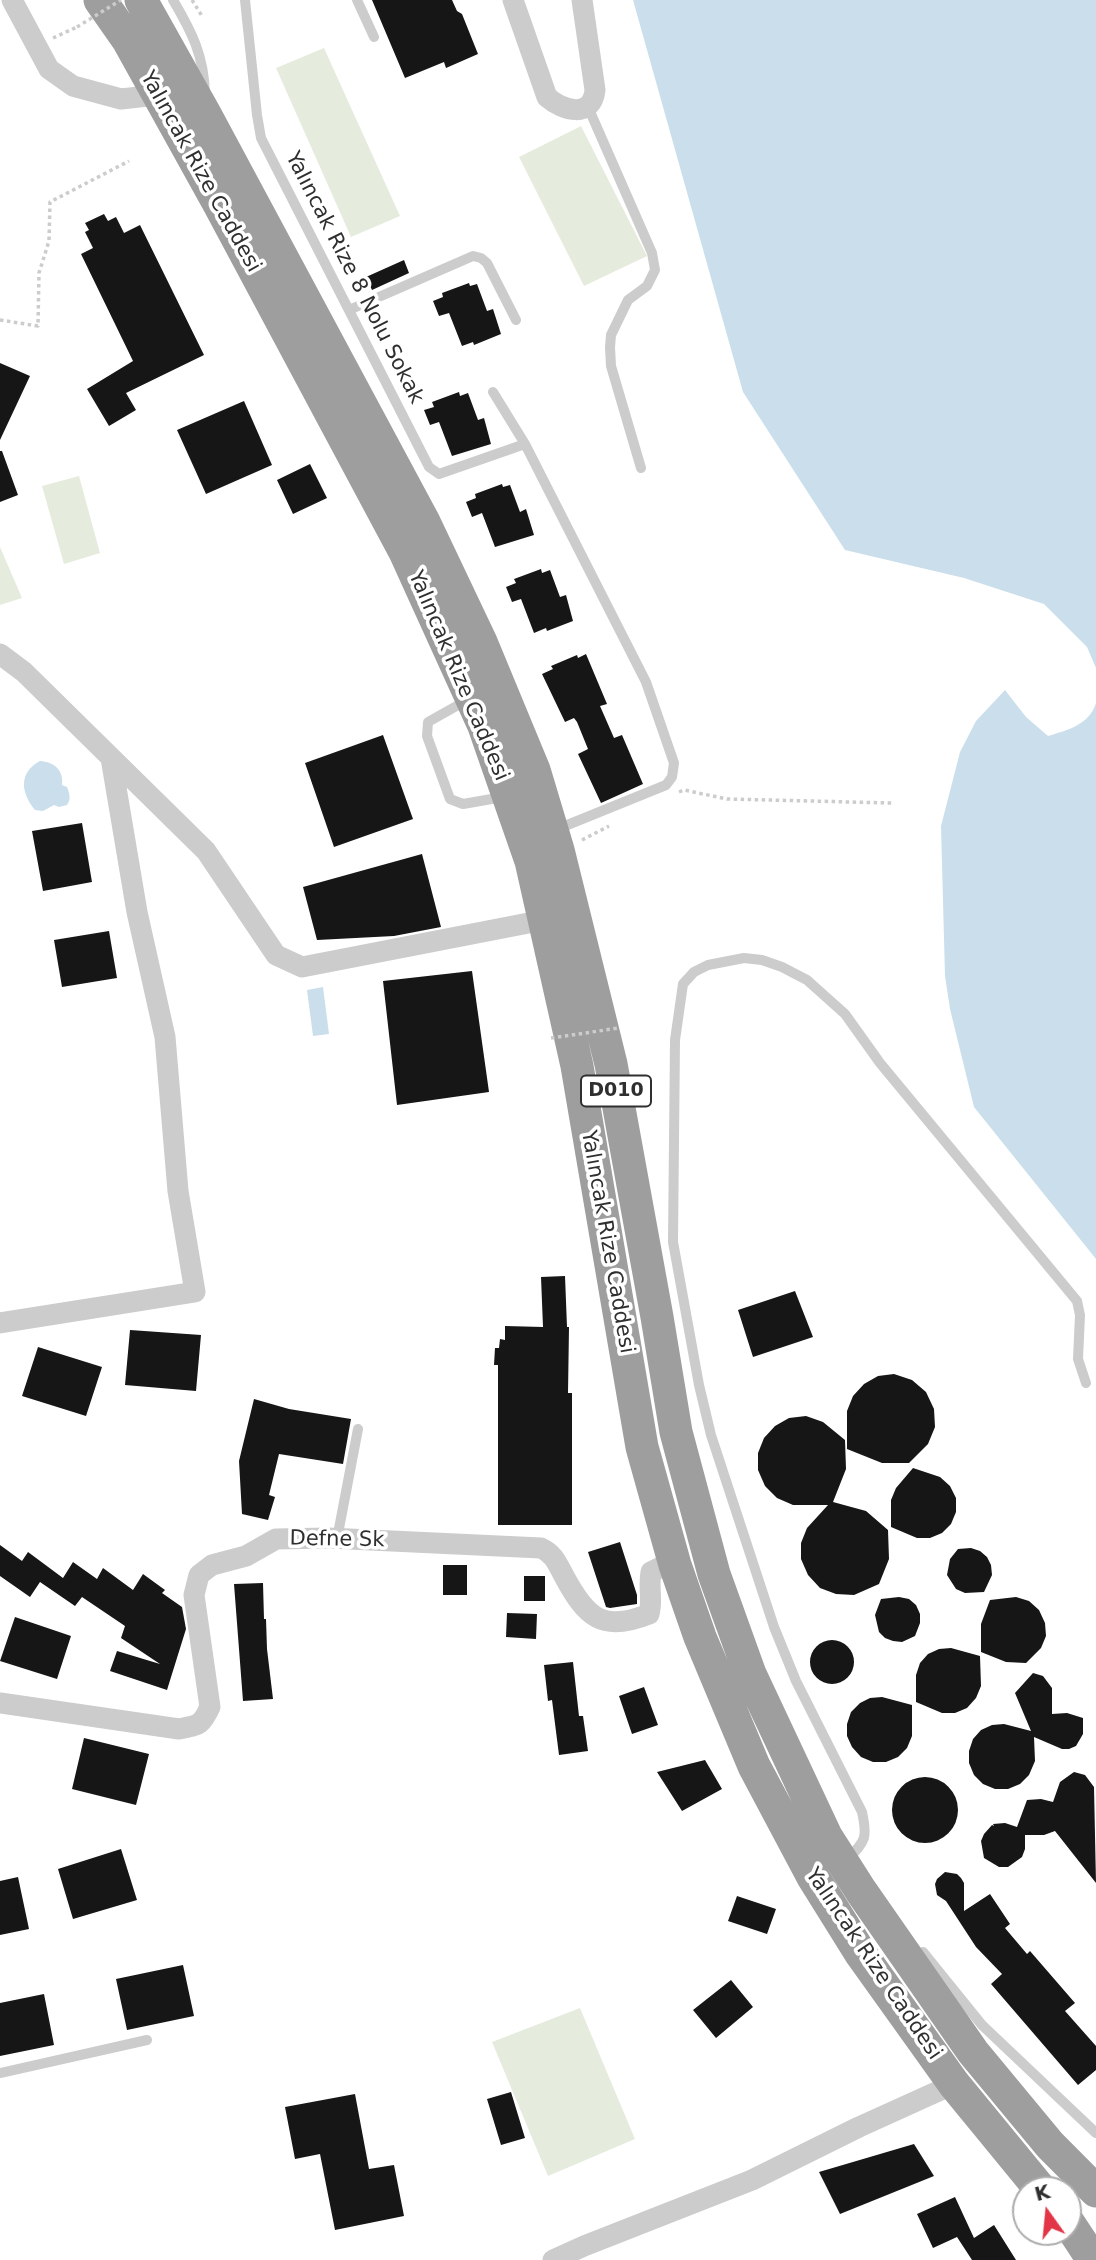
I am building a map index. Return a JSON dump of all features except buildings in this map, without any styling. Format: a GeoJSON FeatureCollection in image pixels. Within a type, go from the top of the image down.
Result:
{"type":"FeatureCollection","features":[{"type":"Feature","properties":{"kind":"highway","name":"Yalıncak Rize Caddesi"},"geometry":{"type":"LineString","coordinates":[[100,0],[128,40],[219,204],[405,552],[471,697],[508,796],[531,860],[577,1066],[642,1447],[673,1561],[700,1637],[754,1766],[813,1877],[861,1954],[954,2084],[1030,2176]]}},
{"type":"Feature","properties":{"kind":"highway","name":"Yalıncak Rize Caddesi"},"geometry":{"type":"LineString","coordinates":[[141,0],[205,114],[429,534],[481,642],[534,770],[566,836],[611,1064],[676,1432],[714,1574],[750,1674],[814,1812],[844,1863],[973,2052],[1050,2145],[1089,2182]]}},
{"type":"Feature","properties":{"kind":"highway"},"geometry":{"type":"LineString","coordinates":[[1082,2234],[1096,2247]]}},
{"type":"Feature","properties":{"kind":"highway"},"geometry":{"type":"LineString","coordinates":[[1082,2243],[1093,2260]]}},
{"type":"Feature","properties":{"kind":"street"},"geometry":{"type":"LineString","coordinates":[[12,0],[49,69],[73,86],[121,99],[157,95]]}},
{"type":"Feature","properties":{"kind":"street"},"geometry":{"type":"LineString","coordinates":[[513,0],[547,97],[557,106],[578,110],[588,107],[594,100],[595,90],[582,0]]}},
{"type":"Feature","properties":{"kind":"street"},"geometry":{"type":"LineString","coordinates":[[0,654],[24,672],[206,851],[276,955],[302,967],[544,920]]}},
{"type":"Feature","properties":{"kind":"street"},"geometry":{"type":"LineString","coordinates":[[0,1323],[195,1292],[178,1191],[165,1037],[136,912],[111,758]]}},
{"type":"Feature","properties":{"kind":"street","name":"Defne Sk"},"geometry":{"type":"LineString","coordinates":[[0,1703],[179,1729],[197,1726],[203,1722],[210,1707],[194,1595],[199,1575],[212,1565],[246,1556],[276,1539],[541,1548],[552,1553],[578,1602],[593,1617],[614,1623],[633,1621],[649,1614],[652,1604],[648,1585],[651,1572],[673,1561]]}},
{"type":"Feature","properties":{"kind":"street"},"geometry":{"type":"LineString","coordinates":[[553,2260],[752,2180],[954,2084]]}},
{"type":"Feature","properties":{"kind":"lane"},"geometry":{"type":"LineString","coordinates":[[173,0],[194,35],[205,73],[205,114]]}},
{"type":"Feature","properties":{"kind":"lane","name":"Yalıncak Rize 8 Nolu Sokak"},"geometry":{"type":"LineString","coordinates":[[245,0],[261,138],[433,471],[439,474],[525,444]]}},
{"type":"Feature","properties":{"kind":"lane"},"geometry":{"type":"LineString","coordinates":[[357,0],[374,37]]}},
{"type":"Feature","properties":{"kind":"lane"},"geometry":{"type":"LineString","coordinates":[[588,107],[652,253],[656,270],[647,286],[628,300],[611,335],[611,366],[641,468]]}},
{"type":"Feature","properties":{"kind":"lane"},"geometry":{"type":"LineString","coordinates":[[349,310],[473,257],[481,258],[487,263],[516,320]]}},
{"type":"Feature","properties":{"kind":"lane"},"geometry":{"type":"LineString","coordinates":[[493,392],[525,444],[646,682],[674,763],[672,777],[666,785],[566,836]]}},
{"type":"Feature","properties":{"kind":"lane"},"geometry":{"type":"LineString","coordinates":[[471,697],[428,722],[427,736],[450,799],[463,804],[508,796]]}},
{"type":"Feature","properties":{"kind":"lane"},"geometry":{"type":"LineString","coordinates":[[844,1863],[865,1841],[862,1812],[796,1681],[770,1614],[712,1436],[699,1385],[673,1242],[675,1040],[680,996],[684,984],[694,972],[727,960],[762,960],[807,980],[845,1014],[880,1063],[1077,1301],[1080,1315],[1079,1359],[1086,1383]]}},
{"type":"Feature","properties":{"kind":"lane"},"geometry":{"type":"LineString","coordinates":[[337,1539],[358,1429]]}},
{"type":"Feature","properties":{"kind":"lane","name":"Yalıncak Rize Caddesi"},"geometry":{"type":"LineString","coordinates":[[844,1863],[874,1889]]}},
{"type":"Feature","properties":{"kind":"lane"},"geometry":{"type":"LineString","coordinates":[[918,1947],[982,2025],[1096,2133]]}},
{"type":"Feature","properties":{"kind":"lane"},"geometry":{"type":"LineString","coordinates":[[0,2073],[147,2040]]}},
{"type":"Feature","properties":{"kind":"path"},"geometry":{"type":"LineString","coordinates":[[76,27],[121,0]]}},
{"type":"Feature","properties":{"kind":"path"},"geometry":{"type":"LineString","coordinates":[[192,0],[202,16]]}},
{"type":"Feature","properties":{"kind":"path"},"geometry":{"type":"LineString","coordinates":[[0,320],[38,326],[39,273],[49,241],[50,202],[129,161]]}},
{"type":"Feature","properties":{"kind":"path"},"geometry":{"type":"LineString","coordinates":[[676,793],[684,790],[727,799],[892,803]]}},
{"type":"Feature","properties":{"kind":"path"},"geometry":{"type":"LineString","coordinates":[[566,836],[617,821]]}},
{"type":"Feature","properties":{"kind":"path"},"geometry":{"type":"LineString","coordinates":[[551,1038],[619,1028]]}},
{"type":"Feature","properties":{"kind":"green space"},"geometry":{"type":"Polygon","coordinates":[[[324,48],[400,216],[351,237],[276,68],[324,48]]]}},
{"type":"Feature","properties":{"kind":"green space"},"geometry":{"type":"Polygon","coordinates":[[[581,126],[647,256],[584,286],[519,157],[581,126]]]}},
{"type":"Feature","properties":{"kind":"green space"},"geometry":{"type":"Polygon","coordinates":[[[79,476],[100,553],[64,564],[42,486],[79,476]]]}},
{"type":"Feature","properties":{"kind":"green space"},"geometry":{"type":"Polygon","coordinates":[[[0,547],[22,598],[0,605],[0,547]]]}},
{"type":"Feature","properties":{"kind":"green space"},"geometry":{"type":"Polygon","coordinates":[[[580,2008],[635,2139],[548,2176],[492,2042],[580,2008]]]}},
{"type":"Feature","properties":{"kind":"water"},"geometry":{"type":"Polygon","coordinates":[[[633,0],[1096,0],[1096,668],[1087,647],[1044,604],[964,578],[845,550],[743,392],[633,0]]]}},
{"type":"Feature","properties":{"kind":"water"},"geometry":{"type":"Polygon","coordinates":[[[1005,690],[1026,717],[1048,736],[1083,722],[1096,703],[1096,1259],[974,1107],[950,1009],[945,976],[941,826],[960,752],[976,721],[1005,690]]]}},
{"type":"Feature","properties":{"kind":"water"},"geometry":{"type":"Polygon","coordinates":[[[40,761],[54,765],[60,771],[62,785],[67,787],[69,795],[67,805],[54,805],[43,811],[35,810],[30,804],[25,790],[25,777],[40,761]]]}},
{"type":"Feature","properties":{"kind":"water"},"geometry":{"type":"Polygon","coordinates":[[[323,987],[329,1034],[313,1036],[307,990],[323,987]]]}}]}
